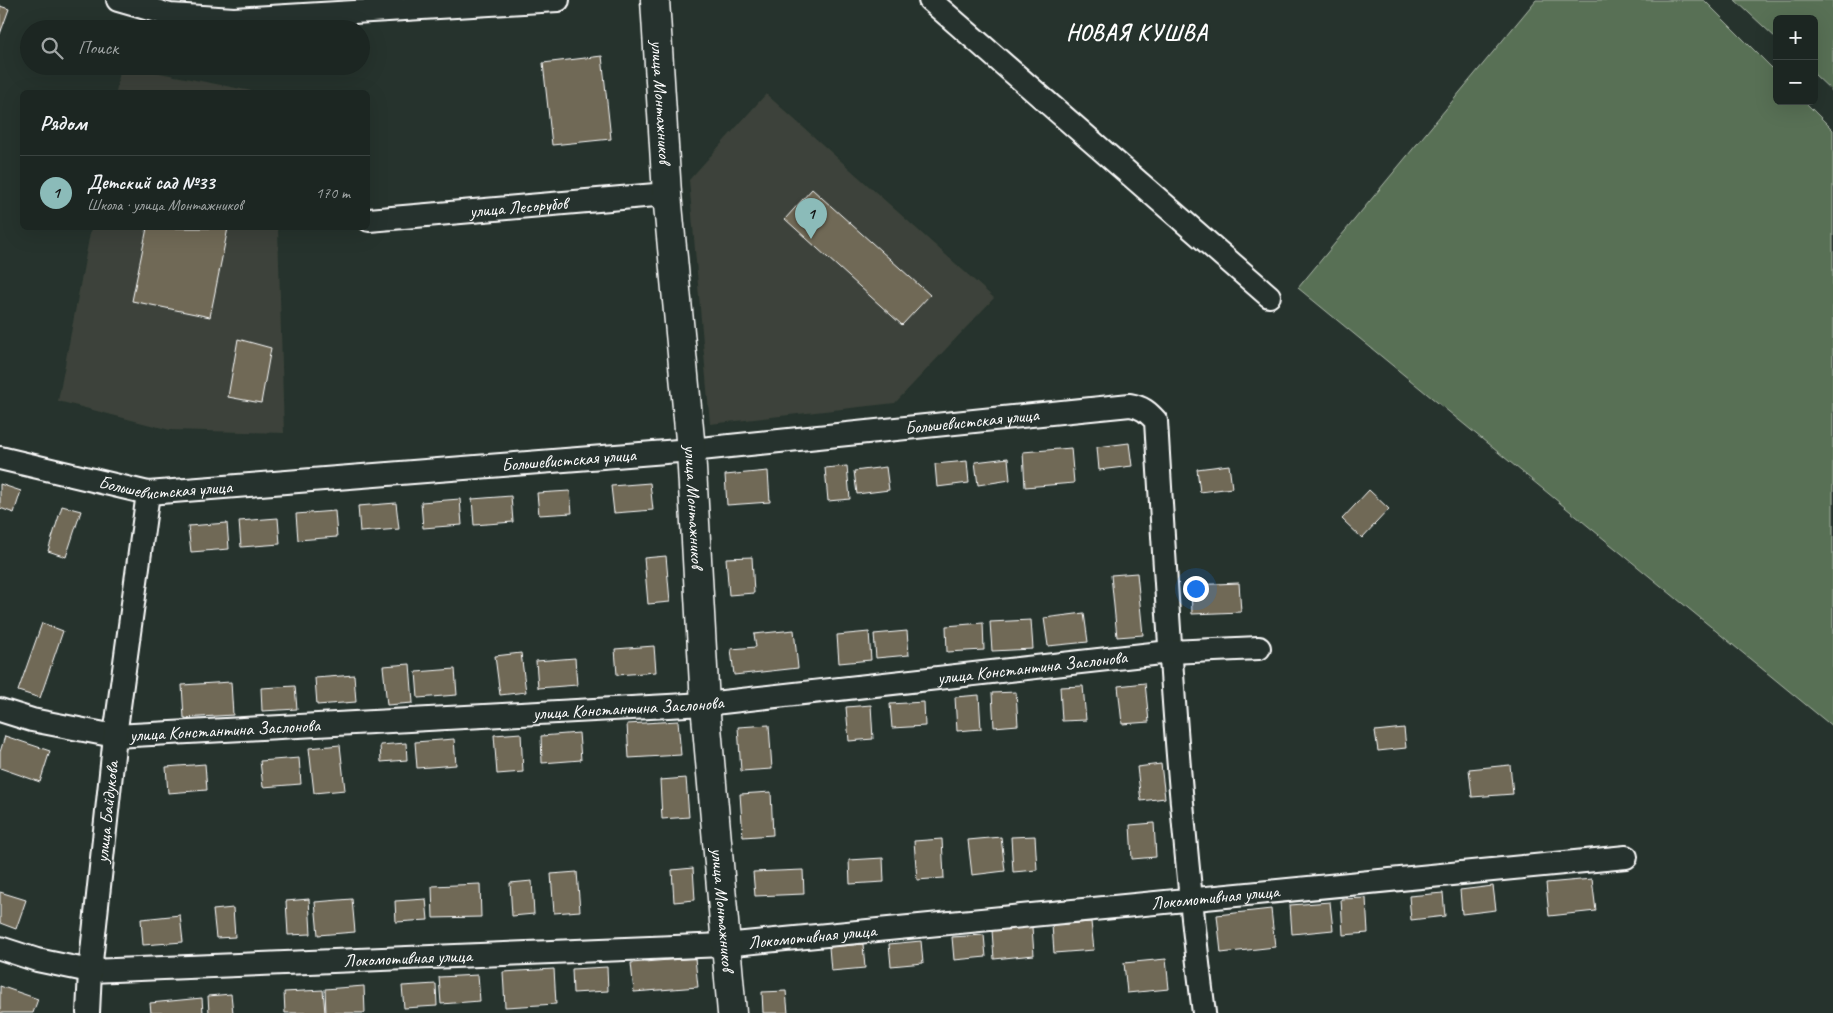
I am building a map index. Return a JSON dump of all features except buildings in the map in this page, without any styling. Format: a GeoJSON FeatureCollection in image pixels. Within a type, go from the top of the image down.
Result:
{"type":"FeatureCollection","features":[{"type":"Feature","properties":{"kind":"street"},"geometry":{"type":"LineString","coordinates":[[118,0],[170,15],[234,19],[558,0]]}},
{"type":"Feature","properties":{"kind":"street","name":"улица Монтажников"},"geometry":{"type":"LineString","coordinates":[[655,0],[667,194],[691,450],[704,704],[724,945],[732,1013]]}},
{"type":"Feature","properties":{"kind":"street"},"geometry":{"type":"LineString","coordinates":[[930,0],[1270,296]]}},
{"type":"Feature","properties":{"kind":"street","name":"улица Лесорубов"},"geometry":{"type":"LineString","coordinates":[[370,220],[667,194]]}},
{"type":"Feature","properties":{"kind":"street","name":"Большевистская улица"},"geometry":{"type":"LineString","coordinates":[[0,458],[148,493],[691,450],[1130,405],[1138,406],[1148,412],[1156,421],[1170,652]]}},
{"type":"Feature","properties":{"kind":"street","name":"улица Байдукова"},"geometry":{"type":"LineString","coordinates":[[88,1013],[90,971],[114,736],[148,493]]}},
{"type":"Feature","properties":{"kind":"street","name":"улица Константина Заслонова"},"geometry":{"type":"LineString","coordinates":[[0,710],[32,720],[114,736],[704,704],[1170,652],[1259,648]]}},
{"type":"Feature","properties":{"kind":"street"},"geometry":{"type":"LineString","coordinates":[[1170,652],[1190,899],[1204,1013]]}},
{"type":"Feature","properties":{"kind":"street","name":"Локомотивная улица"},"geometry":{"type":"LineString","coordinates":[[0,948],[37,960],[90,971],[724,945],[1626,857]]}},
{"type":"Feature","properties":{"kind":"shaded area"},"geometry":{"type":"Polygon","coordinates":[[[119,75],[170,75],[247,90],[116,90],[119,75]]]}},
{"type":"Feature","properties":{"kind":"shaded area"},"geometry":{"type":"Polygon","coordinates":[[[766,94],[994,298],[895,403],[710,424],[689,180],[766,94]]]}},
{"type":"Feature","properties":{"kind":"shaded area"},"geometry":{"type":"Polygon","coordinates":[[[91,230],[278,230],[284,433],[170,430],[58,401],[91,230]]]}},
{"type":"Feature","properties":{"kind":"green space"},"geometry":{"type":"Polygon","coordinates":[[[1536,0],[1704,0],[1773,69],[1773,105],[1808,105],[1833,130],[1833,727],[1298,288],[1536,0]]]}},
{"type":"Feature","properties":{"kind":"green space"},"geometry":{"type":"Polygon","coordinates":[[[1735,0],[1833,0],[1833,92],[1818,78],[1818,15],[1773,15],[1773,35],[1735,0]]]}},
{"type":"Feature","properties":{"kind":"place","name":"Детский сад №33"},"geometry":{"type":"Point","coordinates":[811,239]}},
{"type":"Feature","properties":{"kind":"district","name":"НОВАЯ КУШВА"},"geometry":{"type":"Point","coordinates":[1137,33]}}]}
